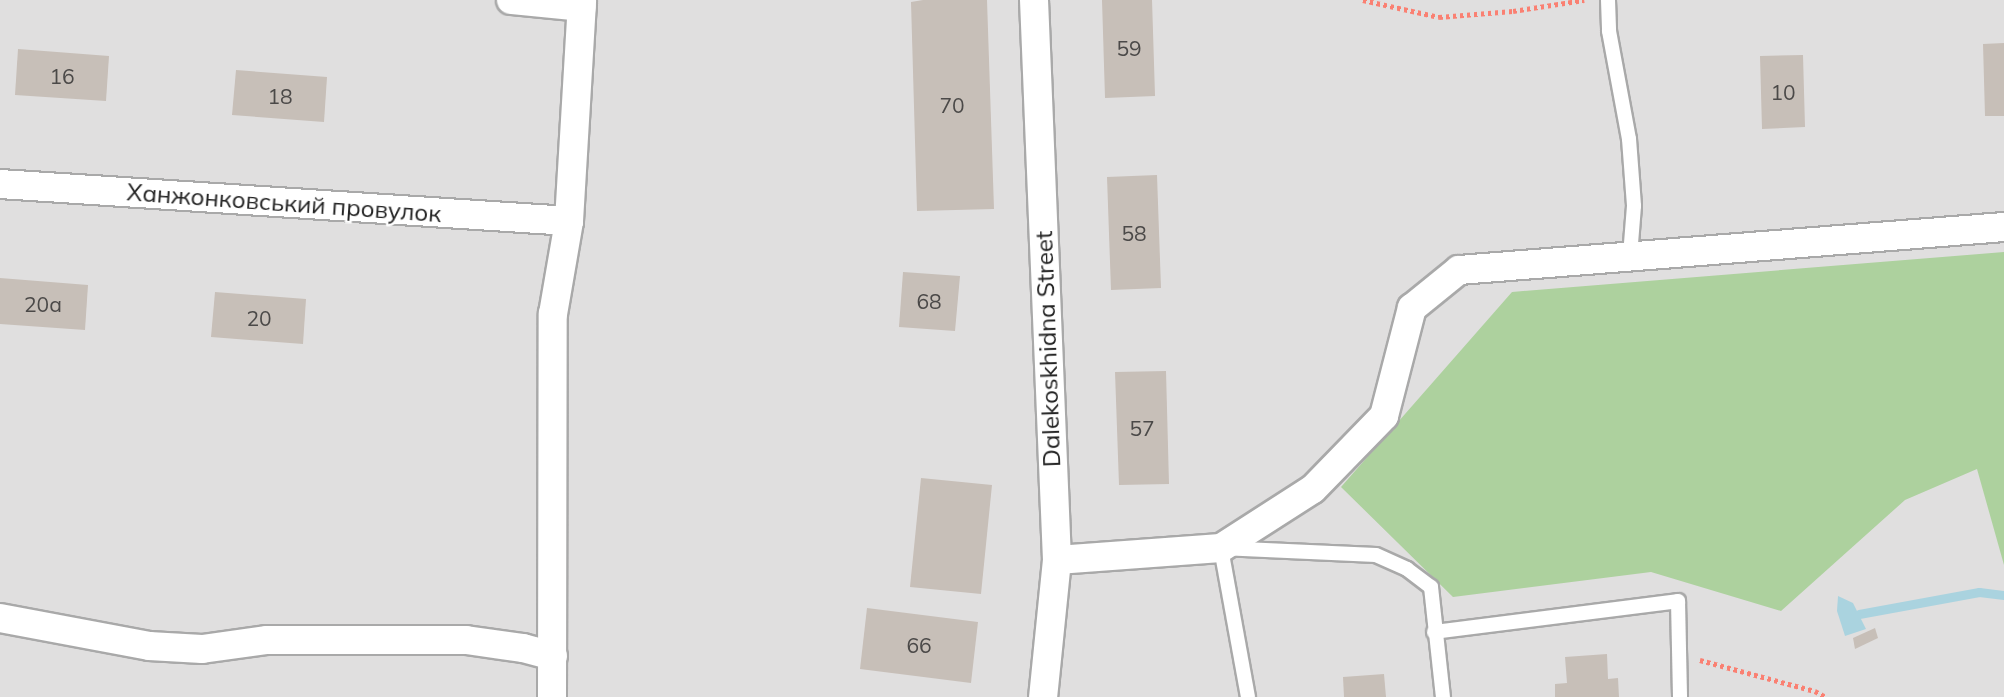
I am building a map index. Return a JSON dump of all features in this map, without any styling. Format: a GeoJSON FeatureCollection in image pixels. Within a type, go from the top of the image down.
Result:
{"type":"FeatureCollection","features":[{"type":"Feature","properties":{"kind":"street"},"geometry":{"type":"LineString","coordinates":[[511,0],[582,3],[569,221],[553,314],[552,697]]}},
{"type":"Feature","properties":{"kind":"street","name":"Dalekoskhidna Street"},"geometry":{"type":"LineString","coordinates":[[1034,0],[1057,560],[1043,697]]}},
{"type":"Feature","properties":{"kind":"street","name":"Ханжонковський провулок"},"geometry":{"type":"LineString","coordinates":[[0,184],[569,221]]}},
{"type":"Feature","properties":{"kind":"street"},"geometry":{"type":"LineString","coordinates":[[1057,560],[1221,548],[1313,489],[1384,416],[1412,308],[1458,270],[2004,227]]}},
{"type":"Feature","properties":{"kind":"street"},"geometry":{"type":"LineString","coordinates":[[0,618],[149,646],[202,649],[267,640],[466,640],[523,648],[553,656]]}},
{"type":"Feature","properties":{"kind":"lane"},"geometry":{"type":"LineString","coordinates":[[1608,0],[1609,31],[1629,139],[1634,206],[1630,256]]}},
{"type":"Feature","properties":{"kind":"lane"},"geometry":{"type":"LineString","coordinates":[[1248,697],[1221,548],[1376,555],[1407,569],[1430,587],[1443,697]]}},
{"type":"Feature","properties":{"kind":"lane"},"geometry":{"type":"LineString","coordinates":[[1434,632],[1678,601],[1680,697]]}},
{"type":"Feature","properties":{"kind":"path"},"geometry":{"type":"LineString","coordinates":[[1363,0],[1438,17],[1513,11],[1584,0]]}},
{"type":"Feature","properties":{"kind":"path"},"geometry":{"type":"LineString","coordinates":[[1679,656],[1815,691],[1826,697]]}},
{"type":"Feature","properties":{"kind":"shaded area"},"geometry":{"type":"Polygon","coordinates":[[[0,0],[2004,0],[2004,697],[0,697],[0,0]]]}},
{"type":"Feature","properties":{"kind":"green space"},"geometry":{"type":"Polygon","coordinates":[[[2004,252],[2004,565],[1977,469],[1905,500],[1781,611],[1651,572],[1453,597],[1341,487],[1512,292],[2004,252]]]}},
{"type":"Feature","properties":{"kind":"water"},"geometry":{"type":"Polygon","coordinates":[[[1838,596],[1853,603],[1866,629],[1845,636],[1837,611],[1838,596]]]}},
{"type":"Feature","properties":{"kind":"building"},"geometry":{"type":"Polygon","coordinates":[[[987,0],[994,209],[917,211],[911,2],[987,0]]]}},
{"type":"Feature","properties":{"kind":"building"},"geometry":{"type":"Polygon","coordinates":[[[1102,0],[1152,0],[1155,96],[1105,98],[1102,0]]]}},
{"type":"Feature","properties":{"kind":"building"},"geometry":{"type":"Polygon","coordinates":[[[2004,43],[2004,116],[1985,116],[1983,44],[2004,43]]]}},
{"type":"Feature","properties":{"kind":"building"},"geometry":{"type":"Polygon","coordinates":[[[18,49],[109,56],[106,101],[15,95],[18,49]]]}},
{"type":"Feature","properties":{"kind":"building"},"geometry":{"type":"Polygon","coordinates":[[[1803,55],[1805,127],[1762,129],[1760,56],[1803,55]]]}},
{"type":"Feature","properties":{"kind":"building"},"geometry":{"type":"Polygon","coordinates":[[[236,70],[327,77],[324,122],[232,115],[236,70]]]}},
{"type":"Feature","properties":{"kind":"building"},"geometry":{"type":"Polygon","coordinates":[[[1157,175],[1161,288],[1111,290],[1107,177],[1157,175]]]}},
{"type":"Feature","properties":{"kind":"building"},"geometry":{"type":"Polygon","coordinates":[[[903,272],[960,276],[955,331],[899,327],[903,272]]]}},
{"type":"Feature","properties":{"kind":"building"},"geometry":{"type":"Polygon","coordinates":[[[0,278],[88,285],[85,330],[0,324],[0,278]]]}},
{"type":"Feature","properties":{"kind":"building"},"geometry":{"type":"Polygon","coordinates":[[[215,292],[306,299],[303,344],[211,337],[215,292]]]}},
{"type":"Feature","properties":{"kind":"building"},"geometry":{"type":"Polygon","coordinates":[[[1166,371],[1169,484],[1119,485],[1115,372],[1166,371]]]}},
{"type":"Feature","properties":{"kind":"building"},"geometry":{"type":"Polygon","coordinates":[[[921,478],[992,485],[981,594],[910,587],[921,478]]]}},
{"type":"Feature","properties":{"kind":"building"},"geometry":{"type":"Polygon","coordinates":[[[867,608],[978,622],[971,683],[860,669],[867,608]]]}},
{"type":"Feature","properties":{"kind":"building"},"geometry":{"type":"Polygon","coordinates":[[[1875,628],[1878,638],[1855,649],[1853,638],[1875,628]]]}},
{"type":"Feature","properties":{"kind":"building"},"geometry":{"type":"Polygon","coordinates":[[[1607,654],[1608,679],[1618,678],[1619,697],[1555,697],[1555,684],[1567,683],[1565,657],[1607,654]]]}},
{"type":"Feature","properties":{"kind":"building"},"geometry":{"type":"Polygon","coordinates":[[[1384,674],[1386,697],[1344,697],[1343,677],[1384,674]]]}},
{"type":"Feature","properties":{"kind":"waterway"},"geometry":{"type":"LineString","coordinates":[[1859,614],[1979,592],[2004,595]]}}]}
